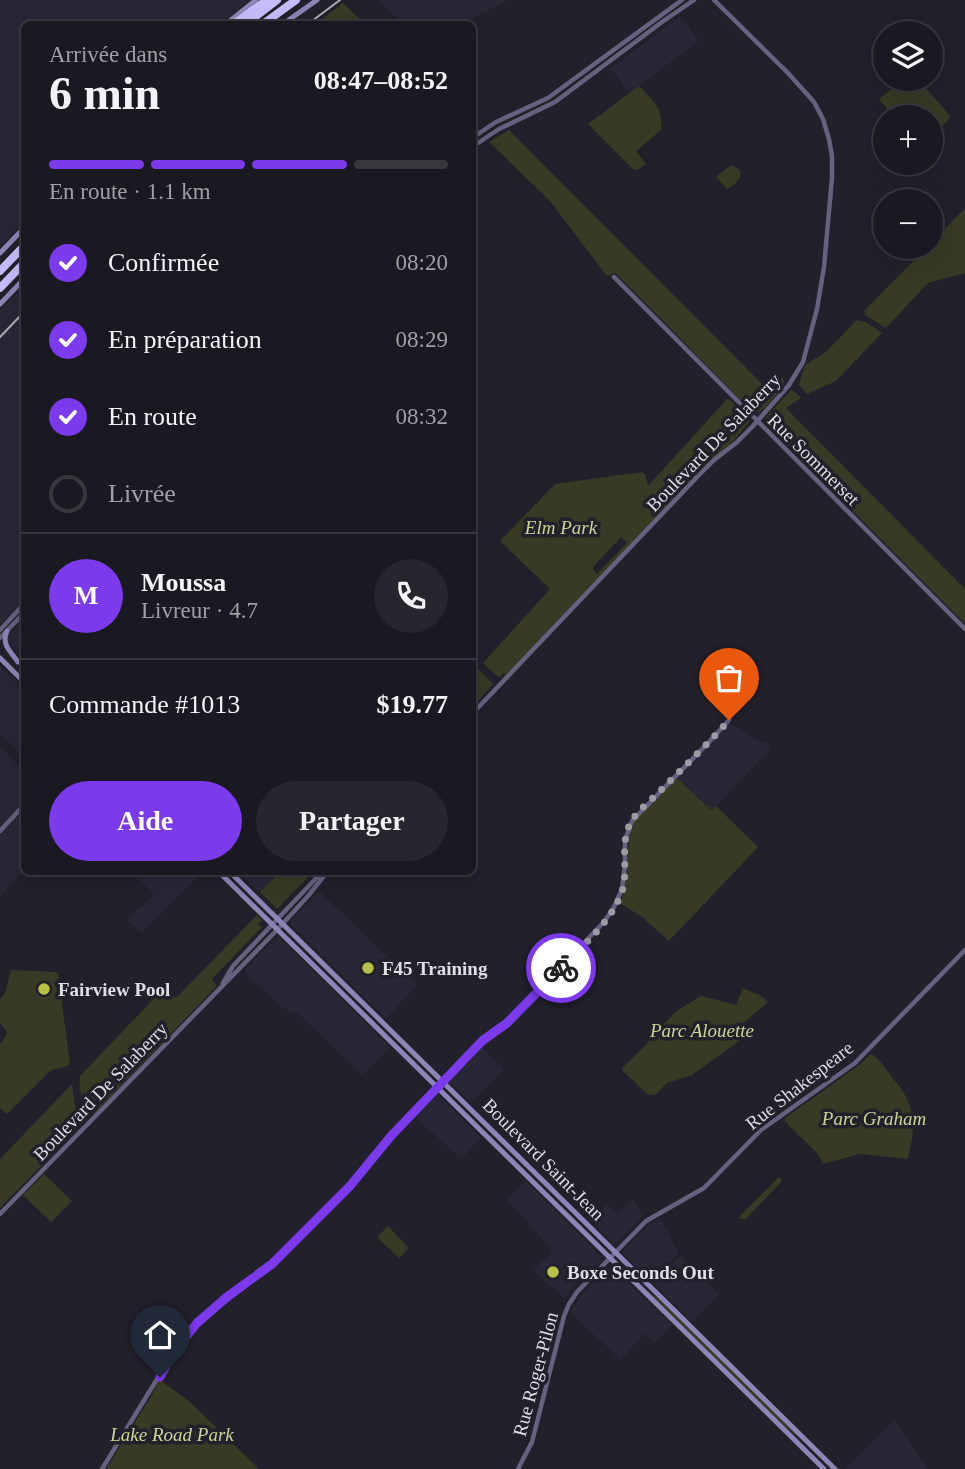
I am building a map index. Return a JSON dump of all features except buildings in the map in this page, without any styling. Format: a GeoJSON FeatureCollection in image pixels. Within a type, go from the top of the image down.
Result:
{"type":"FeatureCollection","features":[{"type":"Feature","properties":{"kind":"highway"},"geometry":{"type":"LineString","coordinates":[[238,21],[267,0]]}},
{"type":"Feature","properties":{"kind":"highway"},"geometry":{"type":"LineString","coordinates":[[250,21],[277,0]]}},
{"type":"Feature","properties":{"kind":"highway"},"geometry":{"type":"LineString","coordinates":[[267,21],[296,0]]}},
{"type":"Feature","properties":{"kind":"highway"},"geometry":{"type":"LineString","coordinates":[[0,271],[21,249]]}},
{"type":"Feature","properties":{"kind":"highway"},"geometry":{"type":"LineString","coordinates":[[0,288],[21,266]]}},
{"type":"Feature","properties":{"kind":"main road"},"geometry":{"type":"LineString","coordinates":[[230,21],[256,0]]}},
{"type":"Feature","properties":{"kind":"main road"},"geometry":{"type":"LineString","coordinates":[[287,21],[317,0]]}},
{"type":"Feature","properties":{"kind":"main road"},"geometry":{"type":"LineString","coordinates":[[0,253],[21,231]]}},
{"type":"Feature","properties":{"kind":"main road"},"geometry":{"type":"LineString","coordinates":[[0,304],[21,282]]}},
{"type":"Feature","properties":{"kind":"main road"},"geometry":{"type":"LineString","coordinates":[[4,630],[4,642],[18,662]]}},
{"type":"Feature","properties":{"kind":"main road"},"geometry":{"type":"LineString","coordinates":[[0,644],[21,665]]}},
{"type":"Feature","properties":{"kind":"main road"},"geometry":{"type":"LineString","coordinates":[[1,659],[21,678]]}},
{"type":"Feature","properties":{"kind":"main road","name":"Boulevard Saint-Jean"},"geometry":{"type":"LineString","coordinates":[[222,875],[824,1469]]}},
{"type":"Feature","properties":{"kind":"main road","name":"Boulevard Saint-Jean"},"geometry":{"type":"LineString","coordinates":[[233,875],[835,1469]]}},
{"type":"Feature","properties":{"kind":"main road"},"geometry":{"type":"LineString","coordinates":[[363,1014],[374,1020],[379,1018]]}},
{"type":"Feature","properties":{"kind":"street"},"geometry":{"type":"LineString","coordinates":[[476,135],[502,118],[548,98],[682,0]]}},
{"type":"Feature","properties":{"kind":"street"},"geometry":{"type":"LineString","coordinates":[[476,144],[502,127],[553,103],[694,0]]}},
{"type":"Feature","properties":{"kind":"street","name":"Boulevard De Salaberry"},"geometry":{"type":"LineString","coordinates":[[476,710],[703,471],[757,421],[794,379],[807,350],[825,260],[831,194],[832,151],[825,123],[808,94],[714,0]]}},
{"type":"Feature","properties":{"kind":"street","name":"Rue Sommerset"},"geometry":{"type":"LineString","coordinates":[[614,278],[965,629]]}},
{"type":"Feature","properties":{"kind":"street"},"geometry":{"type":"LineString","coordinates":[[0,638],[21,608]]}},
{"type":"Feature","properties":{"kind":"street"},"geometry":{"type":"LineString","coordinates":[[4,630],[21,616]]}},
{"type":"Feature","properties":{"kind":"street"},"geometry":{"type":"LineString","coordinates":[[102,1469],[173,1353],[197,1323],[287,1250],[350,1186],[391,1136],[482,1041],[512,1018],[603,923],[622,889],[625,841],[632,821],[729,720]]}},
{"type":"Feature","properties":{"kind":"street"},"geometry":{"type":"LineString","coordinates":[[0,831],[21,809]]}},
{"type":"Feature","properties":{"kind":"street","name":"Boulevard De Salaberry"},"geometry":{"type":"LineString","coordinates":[[0,1214],[221,987],[321,875]]}},
{"type":"Feature","properties":{"kind":"street","name":"Rue Shakespeare"},"geometry":{"type":"LineString","coordinates":[[610,1258],[646,1221],[704,1188],[761,1130],[855,1063],[965,950]]}},
{"type":"Feature","properties":{"kind":"street","name":"Rue Roger-Pilon"},"geometry":{"type":"LineString","coordinates":[[518,1469],[532,1442],[566,1309],[577,1292],[610,1258]]}},
{"type":"Feature","properties":{"kind":"shaded area"},"geometry":{"type":"Polygon","coordinates":[[[0,0],[250,0],[224,21],[21,21],[21,224],[0,247],[0,0]]]}},
{"type":"Feature","properties":{"kind":"shaded area"},"geometry":{"type":"Polygon","coordinates":[[[378,0],[508,0],[466,21],[400,21],[378,0]]]}},
{"type":"Feature","properties":{"kind":"shaded area"},"geometry":{"type":"Polygon","coordinates":[[[680,16],[699,41],[629,93],[611,68],[680,16]]]}},
{"type":"Feature","properties":{"kind":"shaded area"},"geometry":{"type":"Polygon","coordinates":[[[21,288],[21,603],[0,625],[0,310],[21,288]]]}},
{"type":"Feature","properties":{"kind":"shaded area"},"geometry":{"type":"Polygon","coordinates":[[[21,622],[21,656],[9,644],[8,636],[21,622]]]}},
{"type":"Feature","properties":{"kind":"shaded area"},"geometry":{"type":"Polygon","coordinates":[[[0,666],[21,687],[21,754],[0,733],[0,666]]]}},
{"type":"Feature","properties":{"kind":"shaded area"},"geometry":{"type":"Polygon","coordinates":[[[729,723],[773,746],[712,811],[677,778],[729,723]]]}},
{"type":"Feature","properties":{"kind":"shaded area"},"geometry":{"type":"Polygon","coordinates":[[[0,747],[21,768],[21,874],[0,896],[0,747]]]}},
{"type":"Feature","properties":{"kind":"shaded area"},"geometry":{"type":"Polygon","coordinates":[[[145,875],[201,875],[141,933],[127,920],[154,894],[140,880],[145,875]]]}},
{"type":"Feature","properties":{"kind":"shaded area"},"geometry":{"type":"Polygon","coordinates":[[[241,875],[276,875],[259,892],[241,875]]]}},
{"type":"Feature","properties":{"kind":"shaded area"},"geometry":{"type":"Polygon","coordinates":[[[318,892],[417,985],[386,1019],[289,923],[318,892]]]}},
{"type":"Feature","properties":{"kind":"shaded area"},"geometry":{"type":"Polygon","coordinates":[[[279,937],[390,1047],[362,1075],[299,1014],[282,1008],[245,973],[245,969],[279,937]]]}},
{"type":"Feature","properties":{"kind":"shaded area"},"geometry":{"type":"Polygon","coordinates":[[[482,1048],[504,1069],[471,1103],[449,1082],[482,1048]]]}},
{"type":"Feature","properties":{"kind":"shaded area"},"geometry":{"type":"Polygon","coordinates":[[[438,1095],[481,1138],[461,1159],[415,1117],[438,1095]]]}},
{"type":"Feature","properties":{"kind":"shaded area"},"geometry":{"type":"Polygon","coordinates":[[[526,1181],[599,1254],[601,1260],[571,1289],[565,1299],[533,1270],[553,1251],[507,1199],[526,1181]]]}},
{"type":"Feature","properties":{"kind":"shaded area"},"geometry":{"type":"Polygon","coordinates":[[[633,1198],[643,1216],[615,1245],[590,1220],[607,1204],[617,1214],[633,1198]]]}},
{"type":"Feature","properties":{"kind":"shaded area"},"geometry":{"type":"Polygon","coordinates":[[[660,1218],[679,1253],[651,1281],[622,1252],[647,1226],[660,1218]]]}},
{"type":"Feature","properties":{"kind":"shaded area"},"geometry":{"type":"Polygon","coordinates":[[[681,1256],[719,1295],[693,1322],[652,1282],[681,1256]]]}},
{"type":"Feature","properties":{"kind":"shaded area"},"geometry":{"type":"Polygon","coordinates":[[[611,1265],[673,1326],[655,1343],[645,1333],[621,1360],[570,1312],[583,1293],[611,1265]]]}},
{"type":"Feature","properties":{"kind":"shaded area"},"geometry":{"type":"Polygon","coordinates":[[[894,1419],[928,1469],[845,1469],[894,1419]]]}},
{"type":"Feature","properties":{"kind":"green space"},"geometry":{"type":"Polygon","coordinates":[[[343,3],[362,21],[320,21],[343,3]]]}},
{"type":"Feature","properties":{"kind":"green space"},"geometry":{"type":"Polygon","coordinates":[[[639,86],[659,110],[661,130],[636,151],[646,164],[637,170],[588,124],[639,86]]]}},
{"type":"Feature","properties":{"kind":"green space"},"geometry":{"type":"Polygon","coordinates":[[[889,91],[928,91],[941,105],[884,105],[879,99],[889,91]]]}},
{"type":"Feature","properties":{"kind":"green space"},"geometry":{"type":"Polygon","coordinates":[[[943,108],[951,117],[943,125],[943,108]]]}},
{"type":"Feature","properties":{"kind":"green space"},"geometry":{"type":"Polygon","coordinates":[[[509,130],[769,391],[782,378],[784,380],[784,385],[760,413],[752,407],[748,408],[615,273],[607,276],[549,200],[489,142],[509,130]]]}},
{"type":"Feature","properties":{"kind":"green space"},"geometry":{"type":"Polygon","coordinates":[[[731,165],[740,170],[741,174],[735,184],[727,189],[717,176],[731,165]]]}},
{"type":"Feature","properties":{"kind":"green space"},"geometry":{"type":"Polygon","coordinates":[[[965,208],[965,273],[928,283],[886,328],[865,315],[864,311],[915,259],[943,259],[943,231],[965,208]]]}},
{"type":"Feature","properties":{"kind":"green space"},"geometry":{"type":"Polygon","coordinates":[[[857,320],[866,322],[882,333],[836,381],[807,394],[799,385],[805,365],[826,352],[857,320]]]}},
{"type":"Feature","properties":{"kind":"green space"},"geometry":{"type":"Polygon","coordinates":[[[791,390],[801,398],[786,408],[965,589],[965,624],[766,423],[765,418],[791,390]]]}},
{"type":"Feature","properties":{"kind":"green space","name":"Elm Park"},"geometry":{"type":"Polygon","coordinates":[[[728,398],[750,421],[729,446],[710,461],[506,675],[503,673],[500,677],[497,676],[483,663],[550,589],[500,541],[555,484],[642,472],[648,486],[728,398]],[[621,537],[592,568],[597,574],[627,543],[621,537]]]}},
{"type":"Feature","properties":{"kind":"green space"},"geometry":{"type":"Polygon","coordinates":[[[476,669],[493,684],[476,703],[476,669]]]}},
{"type":"Feature","properties":{"kind":"green space"},"geometry":{"type":"Polygon","coordinates":[[[677,778],[711,810],[716,806],[758,847],[669,941],[641,916],[621,904],[627,874],[631,826],[677,778]]]}},
{"type":"Feature","properties":{"kind":"green space"},"geometry":{"type":"Polygon","coordinates":[[[277,875],[310,875],[277,909],[260,892],[277,875]]]}},
{"type":"Feature","properties":{"kind":"green space"},"geometry":{"type":"Polygon","coordinates":[[[257,915],[262,920],[258,924],[262,927],[212,979],[217,986],[95,1113],[87,1112],[81,1095],[80,1076],[164,988],[176,998],[257,915]]]}},
{"type":"Feature","properties":{"kind":"green space"},"geometry":{"type":"Polygon","coordinates":[[[11,970],[58,974],[70,1063],[50,1071],[7,1114],[0,1108],[0,1044],[7,1034],[0,1023],[0,999],[5,993],[11,970]]]}},
{"type":"Feature","properties":{"kind":"green space","name":"Parc Alouette"},"geometry":{"type":"Polygon","coordinates":[[[743,988],[768,1002],[739,1027],[745,1037],[692,1075],[667,1083],[655,1095],[647,1094],[622,1070],[678,1010],[701,996],[736,1005],[743,988]]]}},
{"type":"Feature","properties":{"kind":"green space","name":"Parc Graham"},"geometry":{"type":"Polygon","coordinates":[[[871,1054],[881,1062],[902,1089],[909,1103],[913,1127],[908,1159],[859,1154],[823,1164],[817,1153],[785,1122],[785,1118],[871,1054]]]}},
{"type":"Feature","properties":{"kind":"green space"},"geometry":{"type":"Polygon","coordinates":[[[72,1084],[76,1112],[83,1121],[81,1125],[0,1208],[0,1159],[72,1084]]]}},
{"type":"Feature","properties":{"kind":"green space"},"geometry":{"type":"Polygon","coordinates":[[[44,1174],[72,1201],[51,1222],[23,1195],[44,1174]]]}},
{"type":"Feature","properties":{"kind":"green space"},"geometry":{"type":"Polygon","coordinates":[[[779,1177],[781,1182],[746,1219],[740,1219],[741,1215],[779,1177]]]}},
{"type":"Feature","properties":{"kind":"green space"},"geometry":{"type":"Polygon","coordinates":[[[388,1226],[409,1248],[399,1258],[377,1237],[388,1226]]]}},
{"type":"Feature","properties":{"kind":"green space"},"geometry":{"type":"Polygon","coordinates":[[[643,1287],[661,1301],[803,1441],[783,1425],[643,1287]]]}},
{"type":"Feature","properties":{"kind":"green space","name":"Lake Road Park"},"geometry":{"type":"Polygon","coordinates":[[[160,1377],[189,1401],[259,1469],[106,1469],[152,1395],[160,1377]]]}},
{"type":"Feature","properties":{"kind":"tram line"},"geometry":{"type":"LineString","coordinates":[[312,21],[340,0]]}},
{"type":"Feature","properties":{"kind":"tram line"},"geometry":{"type":"LineString","coordinates":[[0,337],[21,315]]}},
{"type":"Feature","properties":{"kind":"way so far"},"geometry":{"type":"LineString","coordinates":[[561,968],[601,926],[616,903],[622,889],[625,841],[632,821],[729,720]]}},
{"type":"Feature","properties":{"kind":"place","name":"F45 Training"},"geometry":{"type":"Point","coordinates":[368,968]}},
{"type":"Feature","properties":{"kind":"place","name":"Fairview Pool"},"geometry":{"type":"Point","coordinates":[44,989]}},
{"type":"Feature","properties":{"kind":"place","name":"Boxe Seconds Out"},"geometry":{"type":"Point","coordinates":[553,1272]}},
{"type":"Feature","properties":{"kind":"route"},"geometry":{"type":"LineString","coordinates":[[160,1377],[173,1353],[197,1323],[272,1264],[350,1186],[391,1136],[482,1041],[507,1023],[561,968]]}}]}
